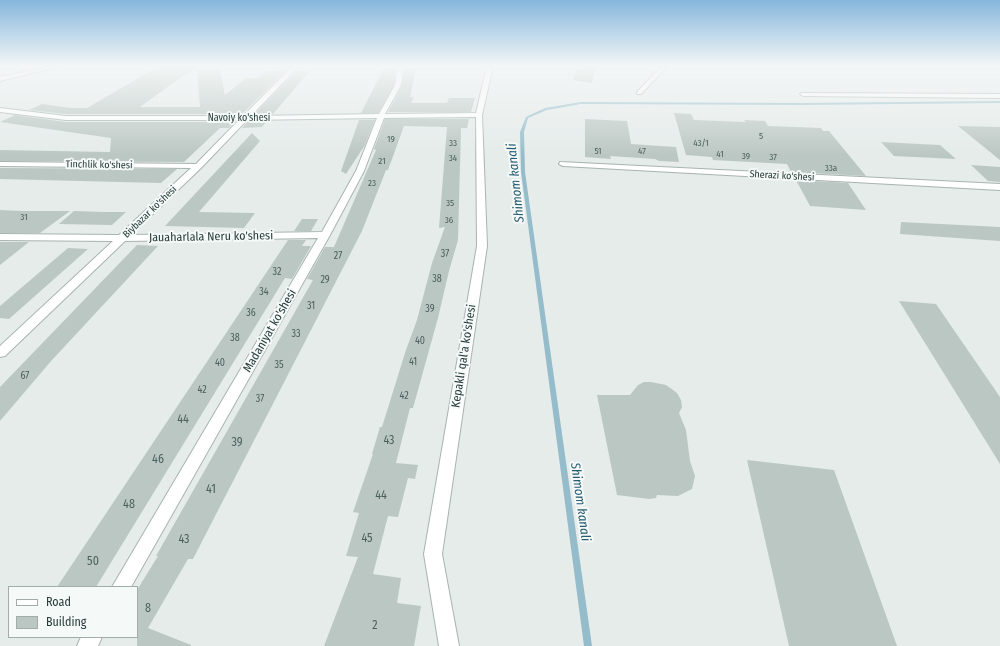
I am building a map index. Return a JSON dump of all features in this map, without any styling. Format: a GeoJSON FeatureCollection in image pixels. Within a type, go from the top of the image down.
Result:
{"type":"FeatureCollection","features":[{"type":"Feature","properties":{"kind":"street","name":"Biybazar ko'shesi"},"geometry":{"type":"LineString","coordinates":[[0,353],[198,166],[266,96]]}},
{"type":"Feature","properties":{"kind":"street","name":"Madaniyat ko'shesi"},"geometry":{"type":"LineString","coordinates":[[122,586],[325,235],[360,171],[380,116],[392,96]]}},
{"type":"Feature","properties":{"kind":"street","name":"Kepakli qal'a ko'shesi"},"geometry":{"type":"LineString","coordinates":[[448,646],[433,554],[482,246],[479,115],[483,96]]}},
{"type":"Feature","properties":{"kind":"street","name":"Navoiy ko'shesi"},"geometry":{"type":"LineString","coordinates":[[0,110],[66,118],[244,118],[479,115]]}},
{"type":"Feature","properties":{"kind":"street","name":"Tinchlik ko'shesi"},"geometry":{"type":"LineString","coordinates":[[0,164],[198,166]]}},
{"type":"Feature","properties":{"kind":"street","name":"Sherazi ko'shesi"},"geometry":{"type":"LineString","coordinates":[[563,164],[1000,187]]}},
{"type":"Feature","properties":{"kind":"street","name":"Jauaharlala Neru ko'shesi"},"geometry":{"type":"LineString","coordinates":[[0,237],[122,238],[325,235]]}},
{"type":"Feature","properties":{"kind":"building"},"geometry":{"type":"Polygon","coordinates":[[[107,96],[155,96],[140,107],[200,107],[199,96],[260,96],[242,114],[66,114],[29,110],[42,104],[71,108],[87,108],[107,96]]]}},
{"type":"Feature","properties":{"kind":"building"},"geometry":{"type":"Polygon","coordinates":[[[272,96],[288,96],[273,114],[255,114],[272,96]]]}},
{"type":"Feature","properties":{"kind":"building"},"geometry":{"type":"Polygon","coordinates":[[[370,96],[388,96],[378,113],[361,113],[370,96]]]}},
{"type":"Feature","properties":{"kind":"building"},"geometry":{"type":"Polygon","coordinates":[[[397,96],[414,97],[411,103],[447,103],[449,98],[475,98],[471,112],[388,112],[397,96]]]}},
{"type":"Feature","properties":{"kind":"building"},"geometry":{"type":"Polygon","coordinates":[[[674,113],[691,114],[694,120],[746,122],[744,120],[765,121],[768,126],[821,128],[823,131],[829,131],[866,176],[791,172],[787,164],[713,160],[712,157],[686,155],[674,113]]]}},
{"type":"Feature","properties":{"kind":"building"},"geometry":{"type":"Polygon","coordinates":[[[15,115],[66,122],[235,122],[229,128],[220,128],[184,162],[0,161],[0,150],[110,152],[111,138],[0,122],[15,115]]]}},
{"type":"Feature","properties":{"kind":"building"},"geometry":{"type":"Polygon","coordinates":[[[385,119],[469,119],[467,128],[461,128],[458,240],[413,408],[410,408],[396,463],[418,465],[415,479],[408,478],[398,517],[388,516],[373,574],[401,578],[397,603],[421,606],[414,646],[324,646],[358,557],[346,556],[359,513],[353,512],[373,454],[380,427],[382,427],[417,320],[432,263],[445,227],[439,228],[447,127],[404,126],[388,170],[386,170],[362,231],[193,559],[188,559],[148,628],[191,646],[137,646],[138,588],[158,556],[156,556],[313,280],[307,279],[325,247],[334,247],[376,150],[374,149],[385,119]]]}},
{"type":"Feature","properties":{"kind":"building"},"geometry":{"type":"Polygon","coordinates":[[[585,119],[627,121],[631,144],[676,147],[679,162],[610,156],[611,159],[585,157],[585,119]]]}},
{"type":"Feature","properties":{"kind":"building"},"geometry":{"type":"Polygon","coordinates":[[[359,120],[375,120],[365,145],[346,174],[341,171],[359,120]]]}},
{"type":"Feature","properties":{"kind":"building"},"geometry":{"type":"Polygon","coordinates":[[[248,121],[267,121],[262,127],[242,128],[248,121]]]}},
{"type":"Feature","properties":{"kind":"building"},"geometry":{"type":"Polygon","coordinates":[[[958,126],[1000,127],[1000,160],[958,126]]]}},
{"type":"Feature","properties":{"kind":"building"},"geometry":{"type":"Polygon","coordinates":[[[252,133],[260,141],[199,212],[255,213],[244,228],[165,226],[252,133]]]}},
{"type":"Feature","properties":{"kind":"building"},"geometry":{"type":"Polygon","coordinates":[[[881,142],[940,145],[956,159],[894,156],[881,142]]]}},
{"type":"Feature","properties":{"kind":"building"},"geometry":{"type":"Polygon","coordinates":[[[971,165],[1000,167],[1000,182],[988,181],[971,165]]]}},
{"type":"Feature","properties":{"kind":"building"},"geometry":{"type":"Polygon","coordinates":[[[0,168],[177,169],[161,183],[0,179],[0,168]]]}},
{"type":"Feature","properties":{"kind":"building"},"geometry":{"type":"Polygon","coordinates":[[[796,180],[848,183],[866,210],[810,206],[796,180]]]}},
{"type":"Feature","properties":{"kind":"building"},"geometry":{"type":"Polygon","coordinates":[[[0,210],[70,211],[40,233],[0,233],[0,210]]]}},
{"type":"Feature","properties":{"kind":"building"},"geometry":{"type":"Polygon","coordinates":[[[74,211],[126,212],[112,225],[59,224],[74,211]]]}},
{"type":"Feature","properties":{"kind":"building"},"geometry":{"type":"Polygon","coordinates":[[[302,219],[318,219],[311,231],[294,231],[302,219]]]}},
{"type":"Feature","properties":{"kind":"building"},"geometry":{"type":"Polygon","coordinates":[[[901,222],[1000,227],[1000,241],[900,234],[901,222]]]}},
{"type":"Feature","properties":{"kind":"building"},"geometry":{"type":"Polygon","coordinates":[[[288,240],[306,240],[302,246],[311,246],[292,279],[285,278],[97,586],[58,586],[288,240]]]}},
{"type":"Feature","properties":{"kind":"building"},"geometry":{"type":"Polygon","coordinates":[[[0,242],[29,242],[0,265],[0,242]]]}},
{"type":"Feature","properties":{"kind":"building"},"geometry":{"type":"Polygon","coordinates":[[[137,245],[158,246],[52,360],[0,421],[0,387],[137,245]]]}},
{"type":"Feature","properties":{"kind":"building"},"geometry":{"type":"Polygon","coordinates":[[[68,248],[88,249],[9,319],[0,318],[0,306],[68,248]]]}},
{"type":"Feature","properties":{"kind":"building"},"geometry":{"type":"Polygon","coordinates":[[[899,301],[936,304],[1000,397],[1000,464],[899,301]]]}},
{"type":"Feature","properties":{"kind":"building"},"geometry":{"type":"Polygon","coordinates":[[[644,382],[666,385],[677,393],[681,400],[682,407],[679,413],[686,430],[690,461],[695,476],[692,489],[678,496],[657,495],[656,498],[649,499],[617,495],[597,395],[630,395],[638,385],[644,382]]]}},
{"type":"Feature","properties":{"kind":"building"},"geometry":{"type":"Polygon","coordinates":[[[747,460],[834,470],[897,646],[789,646],[747,460]]]}},
{"type":"Feature","properties":{"kind":"waterway","name":"Shimom kanali"},"geometry":{"type":"LineString","coordinates":[[588,646],[523,172],[522,132],[527,118],[546,109],[581,103],[800,104],[1000,102]]}}]}
